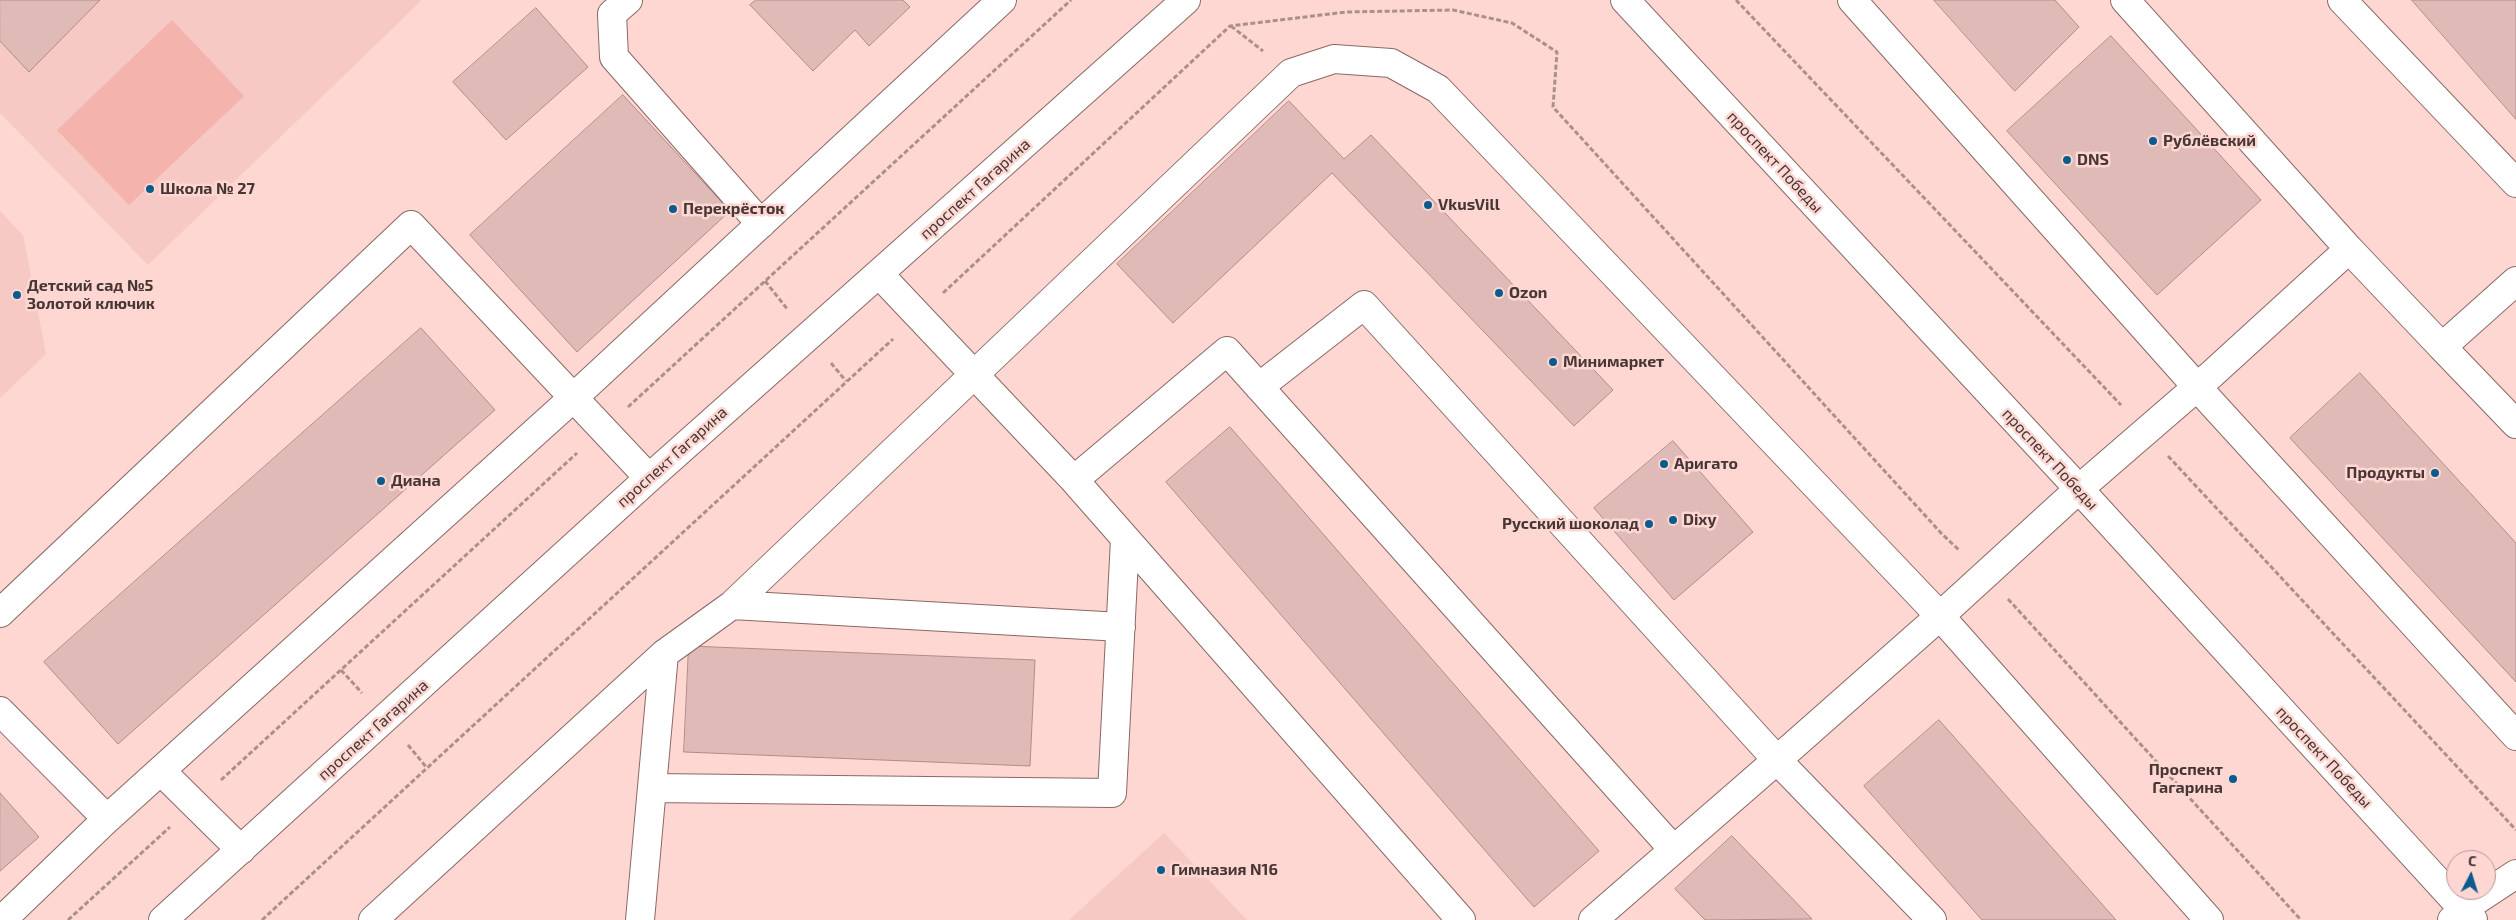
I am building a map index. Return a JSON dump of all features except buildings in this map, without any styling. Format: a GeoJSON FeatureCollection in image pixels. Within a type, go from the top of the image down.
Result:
{"type":"FeatureCollection","features":[{"type":"Feature","properties":{"kind":"street"},"geometry":{"type":"LineString","coordinates":[[628,0],[612,14],[614,57],[761,224]]}},
{"type":"Feature","properties":{"kind":"street"},"geometry":{"type":"LineString","coordinates":[[2,920],[107,820],[573,398],[1002,0]]}},
{"type":"Feature","properties":{"kind":"street","name":"проспект Гагарина"},"geometry":{"type":"LineString","coordinates":[[163,920],[649,478],[1186,0]]}},
{"type":"Feature","properties":{"kind":"street","name":"проспект Победы"},"geometry":{"type":"LineString","coordinates":[[1625,0],[2079,488],[2463,916]]}},
{"type":"Feature","properties":{"kind":"street"},"geometry":{"type":"LineString","coordinates":[[1852,0],[2197,387],[2516,736]]}},
{"type":"Feature","properties":{"kind":"street"},"geometry":{"type":"LineString","coordinates":[[2125,0],[2350,249],[2516,424]]}},
{"type":"Feature","properties":{"kind":"street"},"geometry":{"type":"LineString","coordinates":[[2342,0],[2516,183]]}},
{"type":"Feature","properties":{"kind":"street"},"geometry":{"type":"LineString","coordinates":[[373,920],[664,654],[732,604],[1291,72],[1334,59],[1391,63],[1438,90],[1940,616],[2209,920]]}},
{"type":"Feature","properties":{"kind":"street"},"geometry":{"type":"LineString","coordinates":[[0,613],[411,225],[649,478]]}},
{"type":"Feature","properties":{"kind":"street"},"geometry":{"type":"LineString","coordinates":[[1593,920],[1940,616],[2079,488],[2197,387],[2350,249]]}},
{"type":"Feature","properties":{"kind":"street"},"geometry":{"type":"LineString","coordinates":[[879,274],[1074,480],[1461,920]]}},
{"type":"Feature","properties":{"kind":"street"},"geometry":{"type":"LineString","coordinates":[[2442,347],[2516,281]]}},
{"type":"Feature","properties":{"kind":"street"},"geometry":{"type":"LineString","coordinates":[[1259,387],[1364,306],[1777,760],[1932,920]]}},
{"type":"Feature","properties":{"kind":"street"},"geometry":{"type":"LineString","coordinates":[[1074,480],[1227,351],[1673,849]]}},
{"type":"Feature","properties":{"kind":"street"},"geometry":{"type":"LineString","coordinates":[[652,788],[1112,793],[1125,539]]}},
{"type":"Feature","properties":{"kind":"street"},"geometry":{"type":"LineString","coordinates":[[732,604],[1121,627]]}},
{"type":"Feature","properties":{"kind":"street"},"geometry":{"type":"LineString","coordinates":[[640,920],[664,654]]}},
{"type":"Feature","properties":{"kind":"street"},"geometry":{"type":"LineString","coordinates":[[0,711],[107,820]]}},
{"type":"Feature","properties":{"kind":"street"},"geometry":{"type":"LineString","coordinates":[[161,771],[241,850]]}},
{"type":"Feature","properties":{"kind":"street"},"geometry":{"type":"LineString","coordinates":[[2463,916],[2516,874]]}},
{"type":"Feature","properties":{"kind":"path"},"geometry":{"type":"LineString","coordinates":[[68,920],[1072,0]]}},
{"type":"Feature","properties":{"kind":"path"},"geometry":{"type":"LineString","coordinates":[[1230,26],[1291,72]]}},
{"type":"Feature","properties":{"kind":"shaded area","name":"Школа № 27"},"geometry":{"type":"Polygon","coordinates":[[[0,0],[422,0],[148,265],[0,113],[0,0]]]}},
{"type":"Feature","properties":{"kind":"shaded area"},"geometry":{"type":"Polygon","coordinates":[[[172,20],[244,96],[129,205],[57,130],[172,20]]]}},
{"type":"Feature","properties":{"kind":"shaded area","name":"Детский сад №5 Золотой ключик"},"geometry":{"type":"Polygon","coordinates":[[[0,211],[23,235],[46,354],[0,398],[0,211]]]}},
{"type":"Feature","properties":{"kind":"shaded area","name":"Гимназия N16"},"geometry":{"type":"Polygon","coordinates":[[[1164,833],[1247,920],[1069,920],[1083,907],[1164,833]]]}},
{"type":"Feature","properties":{"kind":"place","name":"Рублёвский"},"geometry":{"type":"Point","coordinates":[2153,141]}},
{"type":"Feature","properties":{"kind":"place","name":"DNS"},"geometry":{"type":"Point","coordinates":[2067,160]}},
{"type":"Feature","properties":{"kind":"place","name":"Школа № 27"},"geometry":{"type":"Point","coordinates":[150,189]}},
{"type":"Feature","properties":{"kind":"place","name":"VkusVill"},"geometry":{"type":"Point","coordinates":[1428,205]}},
{"type":"Feature","properties":{"kind":"place","name":"Перекрёсток"},"geometry":{"type":"Point","coordinates":[673,209]}},
{"type":"Feature","properties":{"kind":"place","name":"Ozon"},"geometry":{"type":"Point","coordinates":[1499,293]}},
{"type":"Feature","properties":{"kind":"place","name":"Детский сад №5 Золотой ключик"},"geometry":{"type":"Point","coordinates":[17,295]}},
{"type":"Feature","properties":{"kind":"place","name":"Минимаркет"},"geometry":{"type":"Point","coordinates":[1553,362]}},
{"type":"Feature","properties":{"kind":"place","name":"Аригато"},"geometry":{"type":"Point","coordinates":[1664,464]}},
{"type":"Feature","properties":{"kind":"place","name":"Продукты"},"geometry":{"type":"Point","coordinates":[2435,473]}},
{"type":"Feature","properties":{"kind":"place","name":"Диана"},"geometry":{"type":"Point","coordinates":[381,481]}},
{"type":"Feature","properties":{"kind":"place","name":"Dixy"},"geometry":{"type":"Point","coordinates":[1673,520]}},
{"type":"Feature","properties":{"kind":"place","name":"Русский шоколад"},"geometry":{"type":"Point","coordinates":[1649,524]}},
{"type":"Feature","properties":{"kind":"place","name":"Проспект Гагарина"},"geometry":{"type":"Point","coordinates":[2233,779]}},
{"type":"Feature","properties":{"kind":"place","name":"Гимназия N16"},"geometry":{"type":"Point","coordinates":[1161,870]}}]}
